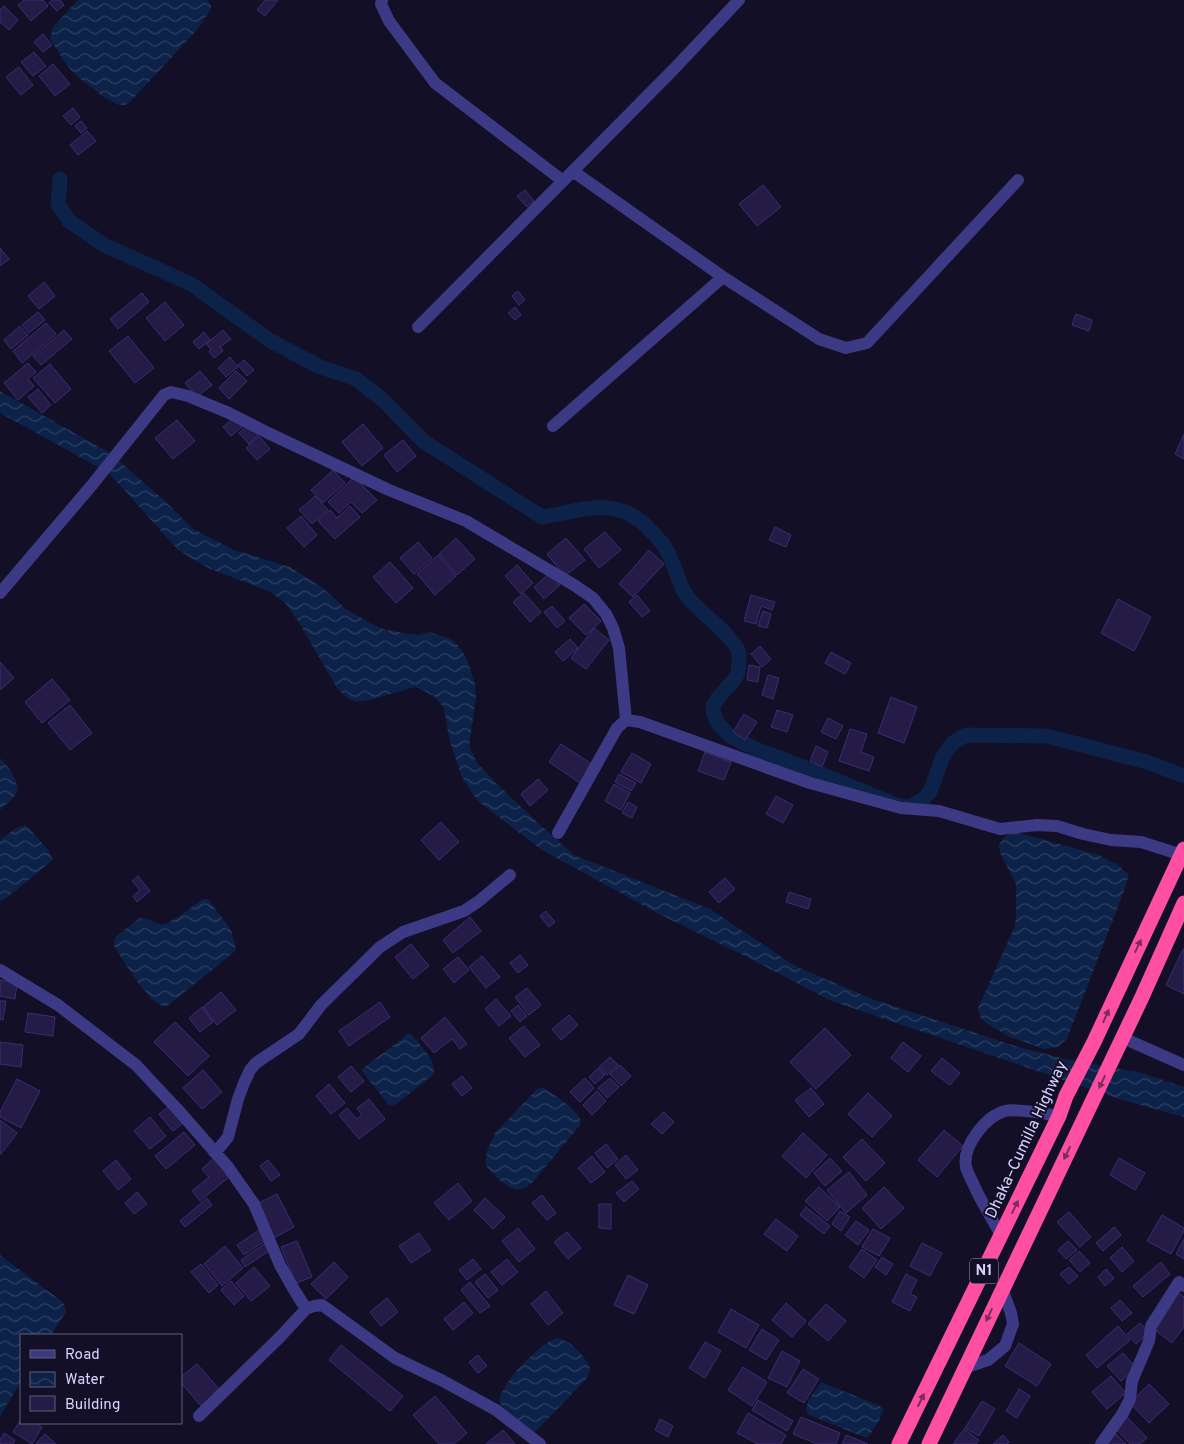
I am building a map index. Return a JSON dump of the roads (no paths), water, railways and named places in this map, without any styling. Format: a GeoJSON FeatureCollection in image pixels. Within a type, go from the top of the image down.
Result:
{"type":"FeatureCollection","features":[{"type":"Feature","properties":{"kind":"highway","name":"Dhaka–Cumilla Highway"},"geometry":{"type":"LineString","coordinates":[[899,1444],[1002,1235],[1059,1116],[1066,1096],[1094,1042],[1183,852]]}},
{"type":"Feature","properties":{"kind":"highway","name":"N1"},"geometry":{"type":"LineString","coordinates":[[929,1444],[1142,997],[1184,903]]}},
{"type":"Feature","properties":{"kind":"street"},"geometry":{"type":"LineString","coordinates":[[382,0],[381,4],[388,21],[435,83],[564,181]]}},
{"type":"Feature","properties":{"kind":"street"},"geometry":{"type":"LineString","coordinates":[[418,327],[574,172],[739,0]]}},
{"type":"Feature","properties":{"kind":"street"},"geometry":{"type":"LineString","coordinates":[[574,172],[723,277],[819,339],[846,348],[867,343],[1018,180]]}},
{"type":"Feature","properties":{"kind":"street"},"geometry":{"type":"LineString","coordinates":[[553,426],[723,277]]}},
{"type":"Feature","properties":{"kind":"street"},"geometry":{"type":"LineString","coordinates":[[0,593],[92,485],[164,395],[171,392],[188,396],[229,412],[268,433],[389,490],[466,520],[593,598],[606,614],[613,628],[618,648],[626,720]]}},
{"type":"Feature","properties":{"kind":"street"},"geometry":{"type":"LineString","coordinates":[[558,834],[617,728],[626,720],[640,722],[810,782],[901,808],[939,812],[1000,829],[1037,825],[1057,826],[1111,840],[1141,842],[1183,852]]}},
{"type":"Feature","properties":{"kind":"street"},"geometry":{"type":"LineString","coordinates":[[214,1152],[228,1137],[244,1083],[250,1070],[256,1063],[299,1034],[321,1005],[380,947],[403,932],[464,911],[479,902],[510,875]]}},
{"type":"Feature","properties":{"kind":"street"},"geometry":{"type":"LineString","coordinates":[[0,970],[58,1005],[136,1065],[228,1168],[254,1204],[280,1265],[306,1309]]}},
{"type":"Feature","properties":{"kind":"street"},"geometry":{"type":"LineString","coordinates":[[1122,1038],[1184,1065]]}},
{"type":"Feature","properties":{"kind":"street"},"geometry":{"type":"LineString","coordinates":[[1002,1235],[981,1202],[966,1166],[967,1153],[974,1137],[986,1121],[1005,1111],[1059,1116]]}},
{"type":"Feature","properties":{"kind":"street"},"geometry":{"type":"LineString","coordinates":[[1101,1444],[1124,1413],[1130,1399],[1132,1381],[1149,1341],[1151,1326],[1178,1282],[1184,1286]]}},
{"type":"Feature","properties":{"kind":"street"},"geometry":{"type":"LineString","coordinates":[[964,1368],[988,1360],[1005,1346],[1013,1324],[1011,1312],[1002,1288]]}},
{"type":"Feature","properties":{"kind":"street"},"geometry":{"type":"LineString","coordinates":[[198,1416],[280,1337],[306,1309],[322,1305],[395,1358],[443,1381],[496,1410],[540,1444]]}},
{"type":"Feature","properties":{"kind":"water"},"geometry":{"type":"Polygon","coordinates":[[[78,0],[207,0],[211,5],[211,9],[197,30],[129,103],[119,105],[105,98],[78,77],[68,67],[50,39],[53,27],[78,0]]]}},
{"type":"Feature","properties":{"kind":"water"},"geometry":{"type":"Polygon","coordinates":[[[0,391],[110,453],[166,502],[193,529],[234,550],[290,567],[323,588],[346,609],[372,624],[386,630],[418,635],[429,632],[448,638],[456,643],[466,657],[475,684],[476,698],[469,745],[474,757],[497,784],[574,855],[710,909],[795,966],[872,999],[1015,1046],[1061,1058],[1142,1073],[1184,1087],[1184,1117],[1122,1100],[829,1000],[659,914],[542,850],[480,803],[471,792],[461,775],[449,738],[444,708],[434,696],[415,687],[370,700],[357,702],[347,698],[337,688],[300,624],[285,603],[271,592],[208,568],[178,550],[109,473],[0,413],[0,391]]]}},
{"type":"Feature","properties":{"kind":"water"},"geometry":{"type":"Polygon","coordinates":[[[0,758],[12,773],[18,791],[0,810],[0,758]]]}},
{"type":"Feature","properties":{"kind":"water"},"geometry":{"type":"Polygon","coordinates":[[[26,825],[48,850],[53,860],[0,901],[0,840],[16,828],[26,825]]]}},
{"type":"Feature","properties":{"kind":"water"},"geometry":{"type":"Polygon","coordinates":[[[1012,831],[1099,855],[1117,864],[1129,875],[1067,1039],[1058,1047],[1044,1049],[1010,1037],[986,1023],[980,1017],[978,1008],[1014,928],[1016,919],[1016,884],[1000,853],[999,845],[1012,831]]]}},
{"type":"Feature","properties":{"kind":"water"},"geometry":{"type":"Polygon","coordinates":[[[203,899],[208,899],[231,930],[236,949],[166,1007],[152,999],[137,981],[114,946],[115,937],[140,918],[163,924],[171,921],[203,899]]]}},
{"type":"Feature","properties":{"kind":"water"},"geometry":{"type":"Polygon","coordinates":[[[408,1034],[411,1034],[429,1056],[434,1074],[392,1106],[389,1105],[361,1070],[408,1034]]]}},
{"type":"Feature","properties":{"kind":"water"},"geometry":{"type":"Polygon","coordinates":[[[542,1087],[572,1108],[580,1119],[581,1124],[533,1182],[523,1188],[512,1188],[496,1177],[485,1164],[487,1151],[495,1133],[537,1089],[542,1087]]]}},
{"type":"Feature","properties":{"kind":"water"},"geometry":{"type":"Polygon","coordinates":[[[0,1255],[56,1297],[64,1304],[66,1312],[52,1334],[20,1334],[20,1384],[0,1416],[0,1255]]]}},
{"type":"Feature","properties":{"kind":"water"},"geometry":{"type":"Polygon","coordinates":[[[557,1338],[568,1342],[580,1353],[590,1367],[588,1377],[536,1431],[532,1432],[506,1411],[499,1402],[501,1394],[513,1375],[531,1356],[550,1341],[557,1338]]]}},
{"type":"Feature","properties":{"kind":"water"},"geometry":{"type":"Polygon","coordinates":[[[821,1382],[880,1406],[883,1409],[867,1438],[809,1415],[806,1410],[808,1401],[821,1382]]]}},
{"type":"Feature","properties":{"kind":"waterway"},"geometry":{"type":"LineString","coordinates":[[60,179],[58,204],[69,221],[104,245],[191,284],[269,340],[320,367],[356,379],[384,401],[423,441],[542,517],[585,509],[611,508],[637,518],[664,546],[688,598],[725,633],[737,648],[739,654],[738,673],[713,706],[714,715],[719,725],[730,736],[758,750],[896,805],[909,807],[922,800],[930,792],[947,750],[954,742],[966,735],[1047,736],[1147,762],[1184,776]]}}]}
